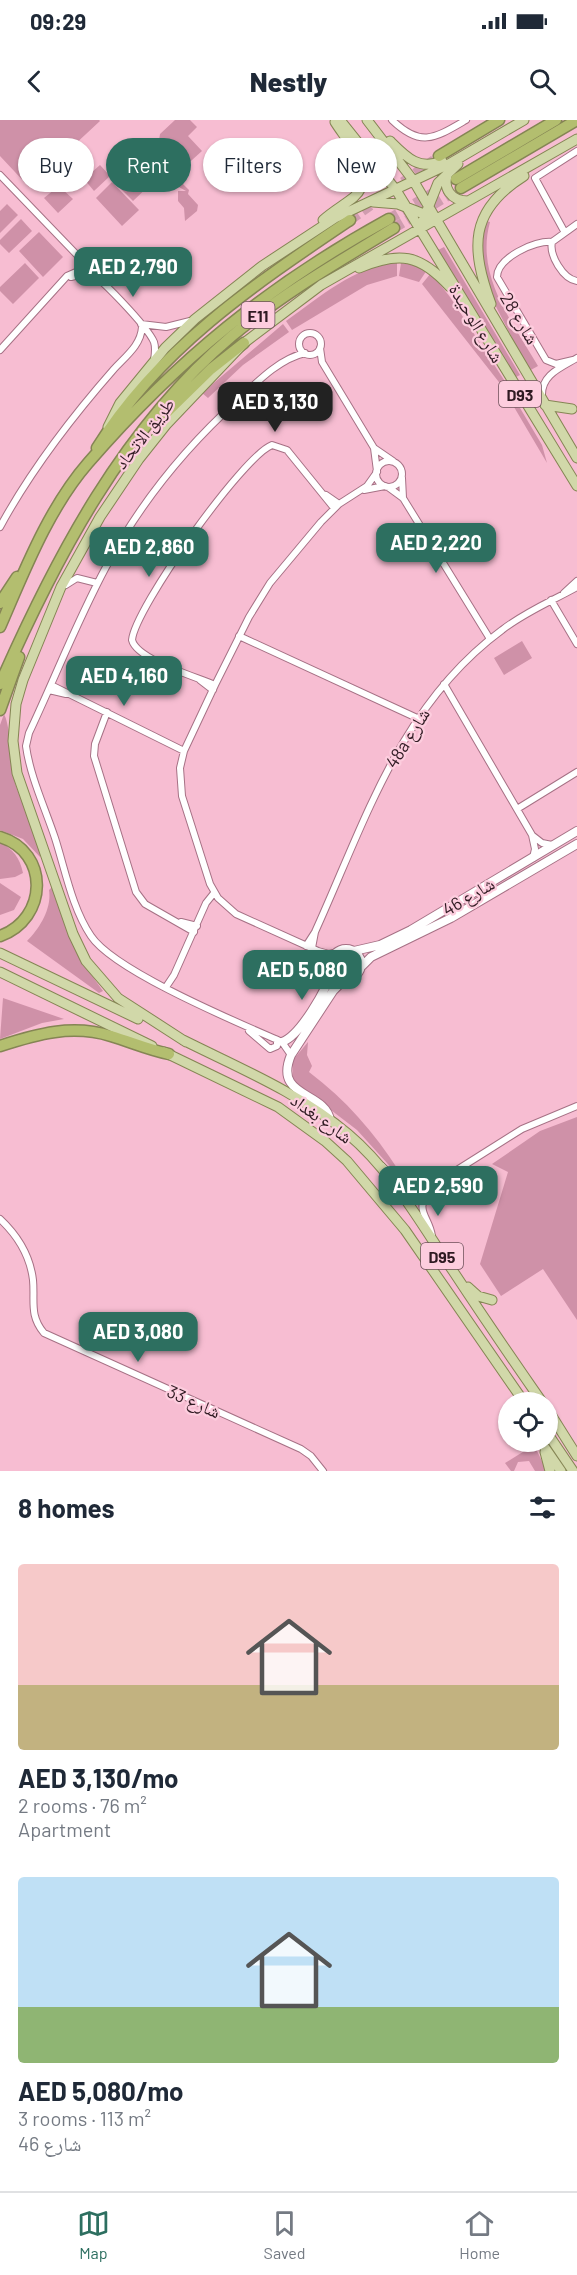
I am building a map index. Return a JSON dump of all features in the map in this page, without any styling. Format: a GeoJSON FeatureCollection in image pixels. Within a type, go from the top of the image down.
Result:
{"type":"FeatureCollection","features":[{"type":"Feature","properties":{"kind":"highway"},"geometry":{"type":"LineString","coordinates":[[439,156],[499,120]]}},
{"type":"Feature","properties":{"kind":"highway"},"geometry":{"type":"LineString","coordinates":[[456,178],[556,120]]}},
{"type":"Feature","properties":{"kind":"highway"},"geometry":{"type":"LineString","coordinates":[[456,178],[577,120]]}},
{"type":"Feature","properties":{"kind":"highway"},"geometry":{"type":"LineString","coordinates":[[87,463],[107,432],[165,362],[206,322],[253,286],[350,220]]}},
{"type":"Feature","properties":{"kind":"highway","name":"طريق الاتحاد"},"geometry":{"type":"LineString","coordinates":[[0,627],[32,557],[62,502],[87,463],[165,380],[231,321],[308,267],[392,223],[286,294],[231,337],[191,374],[145,430],[74,531],[0,684]]}},
{"type":"Feature","properties":{"kind":"highway"},"geometry":{"type":"LineString","coordinates":[[145,430],[211,369],[244,343]]}},
{"type":"Feature","properties":{"kind":"highway"},"geometry":{"type":"LineString","coordinates":[[0,603],[32,557]]}},
{"type":"Feature","properties":{"kind":"highway"},"geometry":{"type":"LineString","coordinates":[[0,710],[34,611]]}},
{"type":"Feature","properties":{"kind":"highway"},"geometry":{"type":"LineString","coordinates":[[0,837],[13,843],[29,858],[36,871],[38,886],[36,901],[27,918],[13,930],[0,936]]}},
{"type":"Feature","properties":{"kind":"highway"},"geometry":{"type":"LineString","coordinates":[[0,1046],[49,1032],[81,1030],[110,1036],[169,1054]]}},
{"type":"Feature","properties":{"kind":"main road"},"geometry":{"type":"LineString","coordinates":[[316,229],[324,219],[356,195],[364,177],[360,160],[334,120]]}},
{"type":"Feature","properties":{"kind":"main road","name":"D93"},"geometry":{"type":"LineString","coordinates":[[340,120],[354,138]]}},
{"type":"Feature","properties":{"kind":"main road","name":"D93"},"geometry":{"type":"LineString","coordinates":[[367,120],[413,180]]}},
{"type":"Feature","properties":{"kind":"main road","name":"E11"},"geometry":{"type":"LineString","coordinates":[[397,189],[524,120]]}},
{"type":"Feature","properties":{"kind":"main road"},"geometry":{"type":"LineString","coordinates":[[377,131],[407,158],[425,165],[440,162],[470,147],[483,144]]}},
{"type":"Feature","properties":{"kind":"main road"},"geometry":{"type":"LineString","coordinates":[[420,228],[438,183],[456,178],[483,144]]}},
{"type":"Feature","properties":{"kind":"main road"},"geometry":{"type":"LineString","coordinates":[[497,323],[477,260],[478,238],[484,218],[492,204],[509,186],[576,144]]}},
{"type":"Feature","properties":{"kind":"main road","name":"E11"},"geometry":{"type":"LineString","coordinates":[[244,343],[291,305],[337,276],[420,228],[576,144]]}},
{"type":"Feature","properties":{"kind":"main road"},"geometry":{"type":"LineString","coordinates":[[456,178],[446,179],[448,192],[458,200],[471,200]]}},
{"type":"Feature","properties":{"kind":"main road","name":"شارع الوحيدة"},"geometry":{"type":"LineString","coordinates":[[413,180],[426,210],[436,220],[577,458]]}},
{"type":"Feature","properties":{"kind":"main road","name":"E11"},"geometry":{"type":"LineString","coordinates":[[107,432],[120,403],[154,361],[195,319],[262,266],[316,229],[391,192]]}},
{"type":"Feature","properties":{"kind":"main road","name":"شارع الوحيدة"},"geometry":{"type":"LineString","coordinates":[[397,192],[577,486]]}},
{"type":"Feature","properties":{"kind":"main road"},"geometry":{"type":"LineString","coordinates":[[367,202],[426,210]]}},
{"type":"Feature","properties":{"kind":"main road"},"geometry":{"type":"LineString","coordinates":[[337,276],[387,258],[407,257],[431,268],[463,302]]}},
{"type":"Feature","properties":{"kind":"main road"},"geometry":{"type":"LineString","coordinates":[[186,1042],[118,998],[86,961],[73,934],[20,784],[13,741],[16,704],[23,680],[57,597],[82,548],[119,488],[158,435],[244,343]]}},
{"type":"Feature","properties":{"kind":"main road"},"geometry":{"type":"LineString","coordinates":[[544,403],[572,409]]}},
{"type":"Feature","properties":{"kind":"main road","name":"شارع بغداد"},"geometry":{"type":"LineString","coordinates":[[0,953],[282,1089],[349,1135],[376,1163],[432,1240],[535,1392]]}},
{"type":"Feature","properties":{"kind":"main road","name":"شارع بغداد"},"geometry":{"type":"LineString","coordinates":[[0,972],[278,1107],[302,1123],[347,1161],[405,1230],[518,1392]]}},
{"type":"Feature","properties":{"kind":"main road"},"geometry":{"type":"LineString","coordinates":[[452,1271],[478,1296],[492,1300]]}},
{"type":"Feature","properties":{"kind":"main road"},"geometry":{"type":"LineString","coordinates":[[558,1423],[577,1446]]}},
{"type":"Feature","properties":{"kind":"main road"},"geometry":{"type":"LineString","coordinates":[[558,1426],[577,1456]]}},
{"type":"Feature","properties":{"kind":"main road"},"geometry":{"type":"LineString","coordinates":[[558,1449],[573,1471]]}},
{"type":"Feature","properties":{"kind":"main road"},"geometry":{"type":"LineString","coordinates":[[544,1452],[550,1471]]}},
{"type":"Feature","properties":{"kind":"main road"},"geometry":{"type":"LineString","coordinates":[[548,1452],[561,1471]]}},
{"type":"Feature","properties":{"kind":"street"},"geometry":{"type":"LineString","coordinates":[[392,120],[410,135],[426,139],[438,136],[466,120]]}},
{"type":"Feature","properties":{"kind":"street"},"geometry":{"type":"LineString","coordinates":[[564,231],[535,178],[576,144]]}},
{"type":"Feature","properties":{"kind":"street"},"geometry":{"type":"LineString","coordinates":[[0,175],[78,256],[83,269]]}},
{"type":"Feature","properties":{"kind":"street","name":"شارع 28"},"geometry":{"type":"LineString","coordinates":[[575,359],[556,364],[546,360],[497,277],[498,268],[502,262],[537,243],[552,242],[564,231],[577,224]]}},
{"type":"Feature","properties":{"kind":"street"},"geometry":{"type":"LineString","coordinates":[[552,242],[552,254],[565,275],[577,281]]}},
{"type":"Feature","properties":{"kind":"street"},"geometry":{"type":"LineString","coordinates":[[0,350],[70,273],[83,269],[94,273],[141,326],[154,343],[154,361]]}},
{"type":"Feature","properties":{"kind":"street"},"geometry":{"type":"LineString","coordinates":[[56,288],[72,276],[83,274],[93,277],[107,287]]}},
{"type":"Feature","properties":{"kind":"street"},"geometry":{"type":"LineString","coordinates":[[141,326],[166,327],[195,319]]}},
{"type":"Feature","properties":{"kind":"street"},"geometry":{"type":"LineString","coordinates":[[0,527],[34,470],[73,416],[136,345],[141,326]]}},
{"type":"Feature","properties":{"kind":"street"},"geometry":{"type":"LineString","coordinates":[[291,1055],[279,1041],[169,988],[103,951],[90,935],[81,915],[27,751],[29,733],[96,585],[128,530],[168,475],[233,404],[288,360],[302,336],[312,333],[318,337],[325,367],[374,448],[402,470],[403,498]]}},
{"type":"Feature","properties":{"kind":"street"},"geometry":{"type":"LineString","coordinates":[[136,345],[145,342],[154,343]]}},
{"type":"Feature","properties":{"kind":"street"},"geometry":{"type":"LineString","coordinates":[[299,343],[307,354],[325,367]]}},
{"type":"Feature","properties":{"kind":"street"},"geometry":{"type":"LineString","coordinates":[[288,360],[315,353],[320,348]]}},
{"type":"Feature","properties":{"kind":"street"},"geometry":{"type":"LineString","coordinates":[[544,403],[544,380],[575,359]]}},
{"type":"Feature","properties":{"kind":"street"},"geometry":{"type":"LineString","coordinates":[[214,687],[141,652],[133,645],[132,635],[157,587],[185,545],[223,495],[258,456],[275,448],[291,455],[337,506]]}},
{"type":"Feature","properties":{"kind":"street"},"geometry":{"type":"LineString","coordinates":[[374,448],[379,482],[403,498],[490,639]]}},
{"type":"Feature","properties":{"kind":"street"},"geometry":{"type":"LineString","coordinates":[[363,490],[385,462],[393,462]]}},
{"type":"Feature","properties":{"kind":"street"},"geometry":{"type":"LineString","coordinates":[[330,1120],[326,1110],[292,1085],[287,1071],[291,1055],[333,991],[345,980],[358,974],[362,966],[360,957],[354,951],[346,949],[321,952],[309,947],[236,914],[216,895],[180,787],[180,768],[185,748],[239,636],[282,567],[337,506],[363,490],[396,485],[402,478]]}},
{"type":"Feature","properties":{"kind":"street"},"geometry":{"type":"LineString","coordinates":[[82,548],[75,569],[82,579],[96,585]]}},
{"type":"Feature","properties":{"kind":"street"},"geometry":{"type":"LineString","coordinates":[[57,597],[69,581],[82,579]]}},
{"type":"Feature","properties":{"kind":"street","name":"48a شارع"},"geometry":{"type":"LineString","coordinates":[[563,593],[577,581]]}},
{"type":"Feature","properties":{"kind":"street","name":"48a شارع"},"geometry":{"type":"LineString","coordinates":[[309,947],[390,764],[417,718],[444,684],[490,639],[515,620],[577,587]]}},
{"type":"Feature","properties":{"kind":"street"},"geometry":{"type":"LineString","coordinates":[[551,600],[577,644]]}},
{"type":"Feature","properties":{"kind":"street"},"geometry":{"type":"LineString","coordinates":[[239,636],[417,718]]}},
{"type":"Feature","properties":{"kind":"street"},"geometry":{"type":"LineString","coordinates":[[444,684],[532,835],[535,849],[533,858]]}},
{"type":"Feature","properties":{"kind":"street"},"geometry":{"type":"LineString","coordinates":[[50,688],[185,748]]}},
{"type":"Feature","properties":{"kind":"street"},"geometry":{"type":"LineString","coordinates":[[109,713],[95,744],[95,762],[136,892],[145,904],[196,929]]}},
{"type":"Feature","properties":{"kind":"street"},"geometry":{"type":"LineString","coordinates":[[517,809],[576,775]]}},
{"type":"Feature","properties":{"kind":"street","name":"شارع 46"},"geometry":{"type":"LineString","coordinates":[[354,951],[396,938],[577,831]]}},
{"type":"Feature","properties":{"kind":"street"},"geometry":{"type":"LineString","coordinates":[[532,835],[542,843],[554,845]]}},
{"type":"Feature","properties":{"kind":"street","name":"شارع 46"},"geometry":{"type":"LineString","coordinates":[[362,966],[370,957],[400,945],[451,918],[577,844]]}},
{"type":"Feature","properties":{"kind":"street"},"geometry":{"type":"LineString","coordinates":[[169,988],[205,908],[216,895]]}},
{"type":"Feature","properties":{"kind":"street"},"geometry":{"type":"LineString","coordinates":[[231,1019],[256,1035],[267,1048],[275,1048],[279,1041],[294,1035],[322,995],[332,968],[333,958],[338,951]]}},
{"type":"Feature","properties":{"kind":"street"},"geometry":{"type":"LineString","coordinates":[[321,952],[332,968],[345,980]]}},
{"type":"Feature","properties":{"kind":"street"},"geometry":{"type":"LineString","coordinates":[[432,1240],[431,1230],[422,1208],[424,1198],[434,1187],[522,1129],[577,1106]]}},
{"type":"Feature","properties":{"kind":"street"},"geometry":{"type":"LineString","coordinates":[[376,1163],[389,1171],[408,1191],[419,1192],[434,1187]]}},
{"type":"Feature","properties":{"kind":"street","name":"شارع 33"},"geometry":{"type":"LineString","coordinates":[[0,1219],[23,1245],[30,1263],[33,1282],[32,1313],[44,1333],[302,1449],[315,1460],[323,1471]]}},
{"type":"Feature","properties":{"kind":"shaded area"},"geometry":{"type":"Polygon","coordinates":[[[0,120],[100,121],[82,138],[18,138],[18,175],[0,156],[0,120]]]}},
{"type":"Feature","properties":{"kind":"shaded area"},"geometry":{"type":"Polygon","coordinates":[[[175,120],[190,120],[197,127],[188,136],[190,138],[159,138],[160,134],[175,120]]]}},
{"type":"Feature","properties":{"kind":"shaded area"},"geometry":{"type":"Polygon","coordinates":[[[191,139],[202,151],[191,161],[191,139]]]}},
{"type":"Feature","properties":{"kind":"shaded area"},"geometry":{"type":"Polygon","coordinates":[[[100,165],[106,172],[106,180],[94,191],[94,170],[100,165]]]}},
{"type":"Feature","properties":{"kind":"shaded area"},"geometry":{"type":"Polygon","coordinates":[[[106,188],[106,192],[122,192],[139,210],[122,226],[96,198],[106,188]]]}},
{"type":"Feature","properties":{"kind":"shaded area"},"geometry":{"type":"Polygon","coordinates":[[[51,192],[65,192],[73,199],[58,213],[44,198],[51,192]]]}},
{"type":"Feature","properties":{"kind":"shaded area"},"geometry":{"type":"Polygon","coordinates":[[[124,192],[142,192],[133,201],[124,192]]]}},
{"type":"Feature","properties":{"kind":"shaded area"},"geometry":{"type":"Polygon","coordinates":[[[178,192],[188,192],[198,205],[197,211],[185,221],[184,208],[178,201],[178,192]]]}},
{"type":"Feature","properties":{"kind":"shaded area"},"geometry":{"type":"Polygon","coordinates":[[[7,204],[18,215],[0,233],[0,211],[7,204]]]}},
{"type":"Feature","properties":{"kind":"shaded area"},"geometry":{"type":"Polygon","coordinates":[[[21,219],[32,231],[9,253],[0,244],[0,240],[21,219]]]}},
{"type":"Feature","properties":{"kind":"shaded area"},"geometry":{"type":"Polygon","coordinates":[[[486,221],[490,222],[487,242],[492,279],[507,315],[538,366],[529,371],[490,295],[479,248],[486,221]]]}},
{"type":"Feature","properties":{"kind":"shaded area"},"geometry":{"type":"Polygon","coordinates":[[[39,232],[63,257],[43,277],[19,251],[39,232]]]}},
{"type":"Feature","properties":{"kind":"shaded area"},"geometry":{"type":"Polygon","coordinates":[[[444,247],[520,375],[516,377],[440,254],[438,250],[444,247]]]}},
{"type":"Feature","properties":{"kind":"shaded area"},"geometry":{"type":"Polygon","coordinates":[[[108,251],[118,262],[125,264],[124,269],[136,270],[121,284],[99,261],[108,251]]]}},
{"type":"Feature","properties":{"kind":"shaded area"},"geometry":{"type":"Polygon","coordinates":[[[407,262],[427,270],[419,282],[399,276],[401,263],[406,264],[407,262]]]}},
{"type":"Feature","properties":{"kind":"shaded area"},"geometry":{"type":"Polygon","coordinates":[[[25,263],[39,278],[13,304],[0,291],[0,287],[25,263]]]}},
{"type":"Feature","properties":{"kind":"shaded area"},"geometry":{"type":"Polygon","coordinates":[[[397,263],[397,276],[367,285],[292,330],[286,321],[352,276],[382,265],[397,263]]]}},
{"type":"Feature","properties":{"kind":"shaded area"},"geometry":{"type":"Polygon","coordinates":[[[431,273],[450,297],[506,383],[502,386],[422,284],[431,273]]]}},
{"type":"Feature","properties":{"kind":"shaded area"},"geometry":{"type":"Polygon","coordinates":[[[283,324],[289,332],[243,365],[208,398],[202,393],[283,324]]]}},
{"type":"Feature","properties":{"kind":"shaded area"},"geometry":{"type":"Polygon","coordinates":[[[514,407],[520,408],[542,445],[547,463],[514,407]]]}},
{"type":"Feature","properties":{"kind":"shaded area"},"geometry":{"type":"Polygon","coordinates":[[[522,641],[532,658],[504,675],[494,658],[522,641]]]}},
{"type":"Feature","properties":{"kind":"shaded area"},"geometry":{"type":"Polygon","coordinates":[[[4,714],[15,783],[34,833],[40,857],[23,839],[0,830],[0,725],[4,714]]]}},
{"type":"Feature","properties":{"kind":"shaded area"},"geometry":{"type":"Polygon","coordinates":[[[0,842],[15,854],[23,873],[15,877],[0,879],[0,842]]]}},
{"type":"Feature","properties":{"kind":"shaded area"},"geometry":{"type":"Polygon","coordinates":[[[0,883],[21,897],[14,910],[0,915],[0,883]]]}},
{"type":"Feature","properties":{"kind":"shaded area"},"geometry":{"type":"Polygon","coordinates":[[[52,887],[85,966],[103,991],[99,993],[27,941],[47,911],[49,890],[52,887]]]}},
{"type":"Feature","properties":{"kind":"shaded area"},"geometry":{"type":"Polygon","coordinates":[[[3,998],[64,1019],[42,1023],[0,1039],[3,998]]]}},
{"type":"Feature","properties":{"kind":"shaded area"},"geometry":{"type":"Polygon","coordinates":[[[308,1042],[307,1055],[312,1066],[309,1072],[358,1117],[399,1171],[396,1173],[357,1130],[293,1081],[293,1060],[308,1042]]]}},
{"type":"Feature","properties":{"kind":"shaded area"},"geometry":{"type":"Polygon","coordinates":[[[577,1117],[577,1320],[543,1269],[501,1296],[480,1264],[508,1172],[492,1164],[540,1131],[577,1117]]]}},
{"type":"Feature","properties":{"kind":"shaded area"},"geometry":{"type":"Polygon","coordinates":[[[523,1452],[538,1452],[547,1471],[535,1471],[529,1461],[518,1462],[514,1471],[511,1471],[505,1463],[523,1452]]]}},
{"type":"Feature","properties":{"kind":"tunnel"},"geometry":{"type":"LineString","coordinates":[[403,182],[434,160]]}},
{"type":"Feature","properties":{"kind":"tunnel"},"geometry":{"type":"LineString","coordinates":[[389,219],[456,179]]}},
{"type":"Feature","properties":{"kind":"tunnel"},"geometry":{"type":"LineString","coordinates":[[394,228],[461,188]]}},
{"type":"Feature","properties":{"kind":"tunnel"},"geometry":{"type":"LineString","coordinates":[[350,220],[378,200]]}}]}
